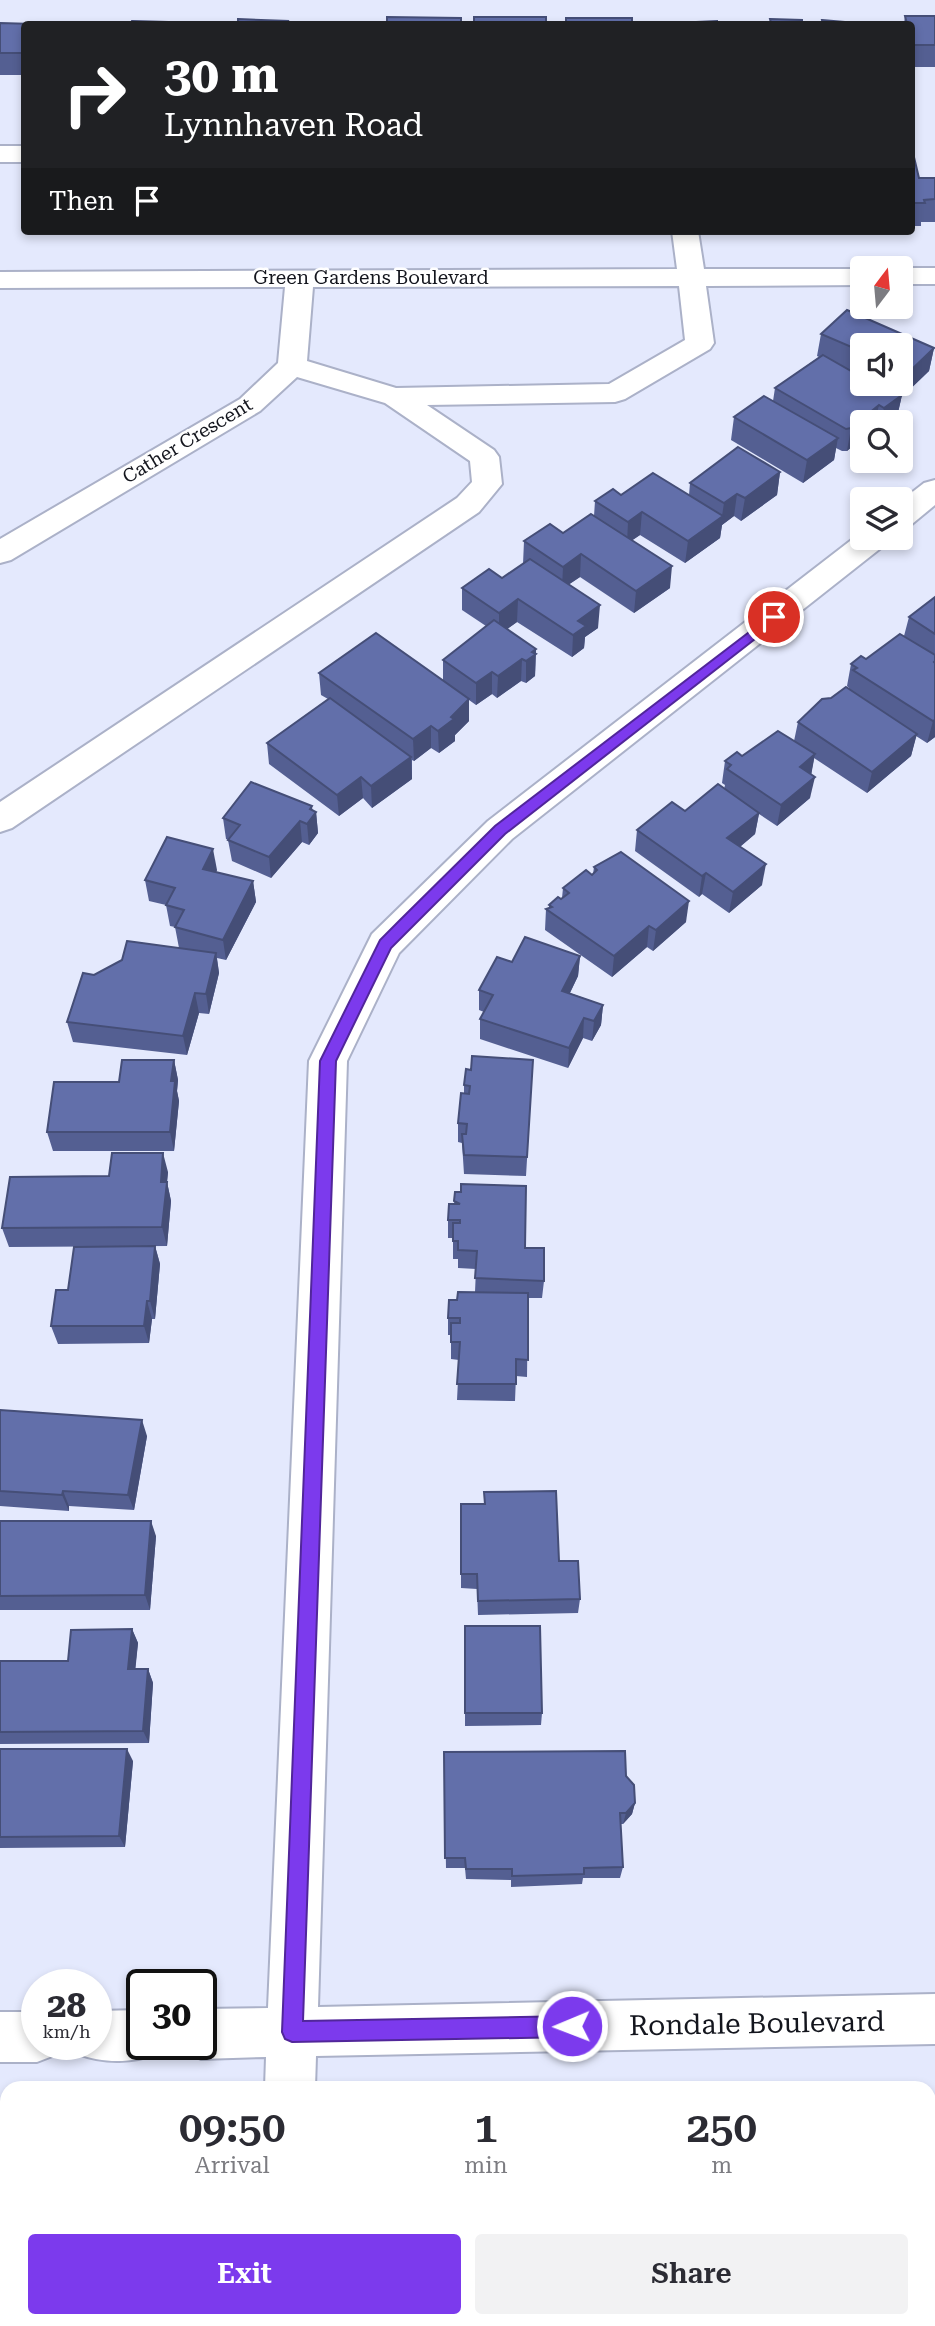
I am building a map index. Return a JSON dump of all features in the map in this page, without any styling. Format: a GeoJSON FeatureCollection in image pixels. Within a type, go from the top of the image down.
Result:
{"type":"FeatureCollection","features":[{"type":"Feature","properties":{"kind":"street"},"geometry":{"type":"LineString","coordinates":[[0,154],[21,153]]}},
{"type":"Feature","properties":{"kind":"street"},"geometry":{"type":"LineString","coordinates":[[395,397],[615,393],[700,343],[686,235]]}},
{"type":"Feature","properties":{"kind":"street","name":"Green Gardens Boulevard"},"geometry":{"type":"LineString","coordinates":[[0,280],[850,276]]}},
{"type":"Feature","properties":{"kind":"street"},"geometry":{"type":"LineString","coordinates":[[914,276],[935,276]]}},
{"type":"Feature","properties":{"kind":"street"},"geometry":{"type":"LineString","coordinates":[[0,819],[468,505],[487,484],[484,457],[395,397],[292,366],[300,277]]}},
{"type":"Feature","properties":{"kind":"street","name":"Cather Crescent"},"geometry":{"type":"LineString","coordinates":[[0,553],[250,405],[292,366]]}},
{"type":"Feature","properties":{"kind":"street"},"geometry":{"type":"LineString","coordinates":[[913,507],[935,490]]}},
{"type":"Feature","properties":{"kind":"street"},"geometry":{"type":"LineString","coordinates":[[290,2081],[328,1061],[385,944],[500,830],[858,550]]}},
{"type":"Feature","properties":{"kind":"street","name":"Rondale Boulevard"},"geometry":{"type":"LineString","coordinates":[[217,2034],[935,2019]]}},
{"type":"Feature","properties":{"kind":"street"},"geometry":{"type":"LineString","coordinates":[[0,2038],[21,2037]]}},
{"type":"Feature","properties":{"kind":"building"},"geometry":{"type":"Polygon","coordinates":[[[905,16],[935,16],[935,45],[915,45],[915,21],[906,21],[905,16]]]}},
{"type":"Feature","properties":{"kind":"building"},"geometry":{"type":"Polygon","coordinates":[[[387,17],[461,18],[461,21],[387,21],[387,17]]]}},
{"type":"Feature","properties":{"kind":"building"},"geometry":{"type":"Polygon","coordinates":[[[474,17],[546,17],[546,21],[474,21],[474,17]]]}},
{"type":"Feature","properties":{"kind":"building"},"geometry":{"type":"Polygon","coordinates":[[[566,18],[632,18],[632,21],[566,21],[566,18]]]}},
{"type":"Feature","properties":{"kind":"building"},"geometry":{"type":"Polygon","coordinates":[[[238,19],[288,21],[238,21],[238,19]]]}},
{"type":"Feature","properties":{"kind":"building"},"geometry":{"type":"Polygon","coordinates":[[[770,19],[802,20],[802,21],[770,19]]]}},
{"type":"Feature","properties":{"kind":"building"},"geometry":{"type":"Polygon","coordinates":[[[0,23],[21,24],[21,53],[0,53],[0,23]]]}},
{"type":"Feature","properties":{"kind":"building"},"geometry":{"type":"Polygon","coordinates":[[[915,161],[919,178],[935,178],[935,199],[924,200],[925,203],[915,203],[915,161]]]}},
{"type":"Feature","properties":{"kind":"building"},"geometry":{"type":"Polygon","coordinates":[[[847,310],[850,311],[850,319],[868,319],[900,333],[850,333],[850,346],[821,334],[847,310]]]}},
{"type":"Feature","properties":{"kind":"building"},"geometry":{"type":"Polygon","coordinates":[[[913,339],[934,348],[913,368],[913,339]]]}},
{"type":"Feature","properties":{"kind":"building"},"geometry":{"type":"Polygon","coordinates":[[[823,355],[850,370],[850,396],[901,396],[884,408],[879,405],[873,410],[850,410],[850,428],[846,429],[775,388],[823,355]]]}},
{"type":"Feature","properties":{"kind":"building"},"geometry":{"type":"Polygon","coordinates":[[[764,396],[838,438],[807,460],[734,417],[764,396]]]}},
{"type":"Feature","properties":{"kind":"building"},"geometry":{"type":"Polygon","coordinates":[[[738,447],[780,472],[745,498],[737,494],[724,503],[690,483],[738,447]]]}},
{"type":"Feature","properties":{"kind":"building"},"geometry":{"type":"Polygon","coordinates":[[[653,473],[723,516],[688,541],[642,512],[628,522],[595,501],[613,489],[621,495],[653,473]]]}},
{"type":"Feature","properties":{"kind":"building"},"geometry":{"type":"Polygon","coordinates":[[[591,514],[672,566],[636,591],[581,554],[563,567],[524,541],[550,524],[563,533],[591,514]]]}},
{"type":"Feature","properties":{"kind":"building"},"geometry":{"type":"Polygon","coordinates":[[[530,559],[600,605],[578,621],[586,626],[573,635],[518,599],[499,613],[462,588],[489,569],[502,578],[530,559]]]}},
{"type":"Feature","properties":{"kind":"building"},"geometry":{"type":"Polygon","coordinates":[[[935,597],[935,634],[909,617],[935,597]]]}},
{"type":"Feature","properties":{"kind":"building"},"geometry":{"type":"Polygon","coordinates":[[[494,620],[536,649],[532,652],[536,654],[526,661],[522,659],[498,676],[492,672],[476,683],[443,660],[494,620]]]}},
{"type":"Feature","properties":{"kind":"building"},"geometry":{"type":"Polygon","coordinates":[[[376,633],[469,699],[451,717],[454,719],[438,731],[431,726],[413,739],[319,673],[376,633]]]}},
{"type":"Feature","properties":{"kind":"building"},"geometry":{"type":"Polygon","coordinates":[[[900,634],[935,655],[933,721],[853,670],[857,668],[851,664],[861,656],[866,659],[900,634]]]}},
{"type":"Feature","properties":{"kind":"building"},"geometry":{"type":"Polygon","coordinates":[[[846,687],[917,734],[872,772],[798,722],[822,699],[831,698],[846,687]]]}},
{"type":"Feature","properties":{"kind":"building"},"geometry":{"type":"Polygon","coordinates":[[[330,698],[411,757],[371,786],[361,777],[337,795],[267,743],[330,698]]]}},
{"type":"Feature","properties":{"kind":"building"},"geometry":{"type":"Polygon","coordinates":[[[778,731],[815,754],[800,767],[815,777],[781,805],[727,769],[731,765],[725,761],[737,752],[742,756],[778,731]]]}},
{"type":"Feature","properties":{"kind":"building"},"geometry":{"type":"Polygon","coordinates":[[[251,782],[312,806],[310,809],[316,812],[307,824],[300,821],[269,857],[228,840],[240,825],[223,818],[251,782]]]}},
{"type":"Feature","properties":{"kind":"building"},"geometry":{"type":"Polygon","coordinates":[[[718,784],[759,813],[727,838],[766,864],[733,892],[706,873],[702,876],[637,830],[672,802],[685,811],[718,784]]]}},
{"type":"Feature","properties":{"kind":"building"},"geometry":{"type":"Polygon","coordinates":[[[167,837],[213,849],[203,869],[253,881],[223,940],[175,927],[184,910],[166,905],[175,888],[145,880],[167,837]]]}},
{"type":"Feature","properties":{"kind":"building"},"geometry":{"type":"Polygon","coordinates":[[[621,852],[689,901],[656,930],[649,926],[614,956],[546,909],[552,907],[549,905],[558,897],[561,899],[569,893],[563,888],[586,870],[592,875],[597,870],[594,867],[621,852]]]}},
{"type":"Feature","properties":{"kind":"building"},"geometry":{"type":"Polygon","coordinates":[[[525,937],[580,956],[562,991],[603,1005],[594,1021],[584,1018],[569,1048],[480,1019],[493,995],[479,990],[497,957],[512,962],[525,937]]]}},
{"type":"Feature","properties":{"kind":"building"},"geometry":{"type":"Polygon","coordinates":[[[127,941],[216,953],[206,994],[195,993],[183,1036],[67,1022],[83,973],[94,975],[122,960],[127,941]]]}},
{"type":"Feature","properties":{"kind":"building"},"geometry":{"type":"Polygon","coordinates":[[[472,1056],[533,1060],[527,1157],[464,1155],[462,1134],[466,1134],[467,1124],[458,1123],[461,1093],[469,1094],[470,1086],[464,1085],[466,1069],[471,1070],[472,1056]]]}},
{"type":"Feature","properties":{"kind":"building"},"geometry":{"type":"Polygon","coordinates":[[[122,1060],[174,1060],[171,1081],[175,1081],[170,1132],[47,1132],[54,1082],[119,1082],[122,1060]]]}},
{"type":"Feature","properties":{"kind":"building"},"geometry":{"type":"Polygon","coordinates":[[[112,1153],[163,1153],[161,1182],[167,1182],[162,1227],[2,1228],[10,1177],[109,1176],[112,1153]]]}},
{"type":"Feature","properties":{"kind":"building"},"geometry":{"type":"Polygon","coordinates":[[[461,1184],[526,1186],[525,1248],[544,1248],[544,1281],[475,1278],[477,1251],[458,1250],[458,1241],[453,1241],[453,1223],[460,1223],[460,1220],[448,1220],[449,1204],[460,1204],[454,1201],[455,1192],[461,1192],[461,1184]]]}},
{"type":"Feature","properties":{"kind":"building"},"geometry":{"type":"Polygon","coordinates":[[[155,1246],[150,1301],[147,1301],[144,1326],[51,1326],[56,1290],[68,1290],[74,1247],[155,1246]]]}},
{"type":"Feature","properties":{"kind":"building"},"geometry":{"type":"Polygon","coordinates":[[[458,1292],[528,1293],[528,1360],[516,1359],[516,1384],[457,1384],[460,1342],[451,1342],[451,1323],[460,1323],[460,1318],[448,1318],[449,1300],[457,1300],[458,1292]]]}},
{"type":"Feature","properties":{"kind":"building"},"geometry":{"type":"Polygon","coordinates":[[[0,1410],[142,1420],[128,1495],[0,1491],[0,1410]]]}},
{"type":"Feature","properties":{"kind":"building"},"geometry":{"type":"Polygon","coordinates":[[[556,1491],[559,1561],[578,1561],[580,1599],[478,1601],[477,1574],[461,1574],[461,1504],[485,1504],[484,1492],[556,1491]]]}},
{"type":"Feature","properties":{"kind":"building"},"geometry":{"type":"Polygon","coordinates":[[[0,1521],[151,1521],[145,1595],[0,1596],[0,1521]]]}},
{"type":"Feature","properties":{"kind":"building"},"geometry":{"type":"Polygon","coordinates":[[[465,1626],[540,1626],[542,1713],[465,1713],[465,1626]]]}},
{"type":"Feature","properties":{"kind":"building"},"geometry":{"type":"Polygon","coordinates":[[[132,1629],[128,1669],[148,1669],[143,1731],[0,1732],[0,1661],[68,1661],[71,1630],[132,1629]]]}},
{"type":"Feature","properties":{"kind":"building"},"geometry":{"type":"Polygon","coordinates":[[[0,1749],[127,1749],[119,1836],[0,1837],[0,1749]]]}},
{"type":"Feature","properties":{"kind":"building"},"geometry":{"type":"Polygon","coordinates":[[[625,1751],[626,1776],[634,1785],[635,1803],[626,1813],[620,1813],[623,1867],[584,1868],[584,1874],[512,1876],[512,1869],[466,1869],[465,1858],[445,1858],[444,1752],[625,1751]]]}},
{"type":"Feature","properties":{"kind":"route"},"geometry":{"type":"LineString","coordinates":[[572,2026],[292,2032],[328,1061],[385,944],[404,925],[500,830],[774,617]]}}]}
